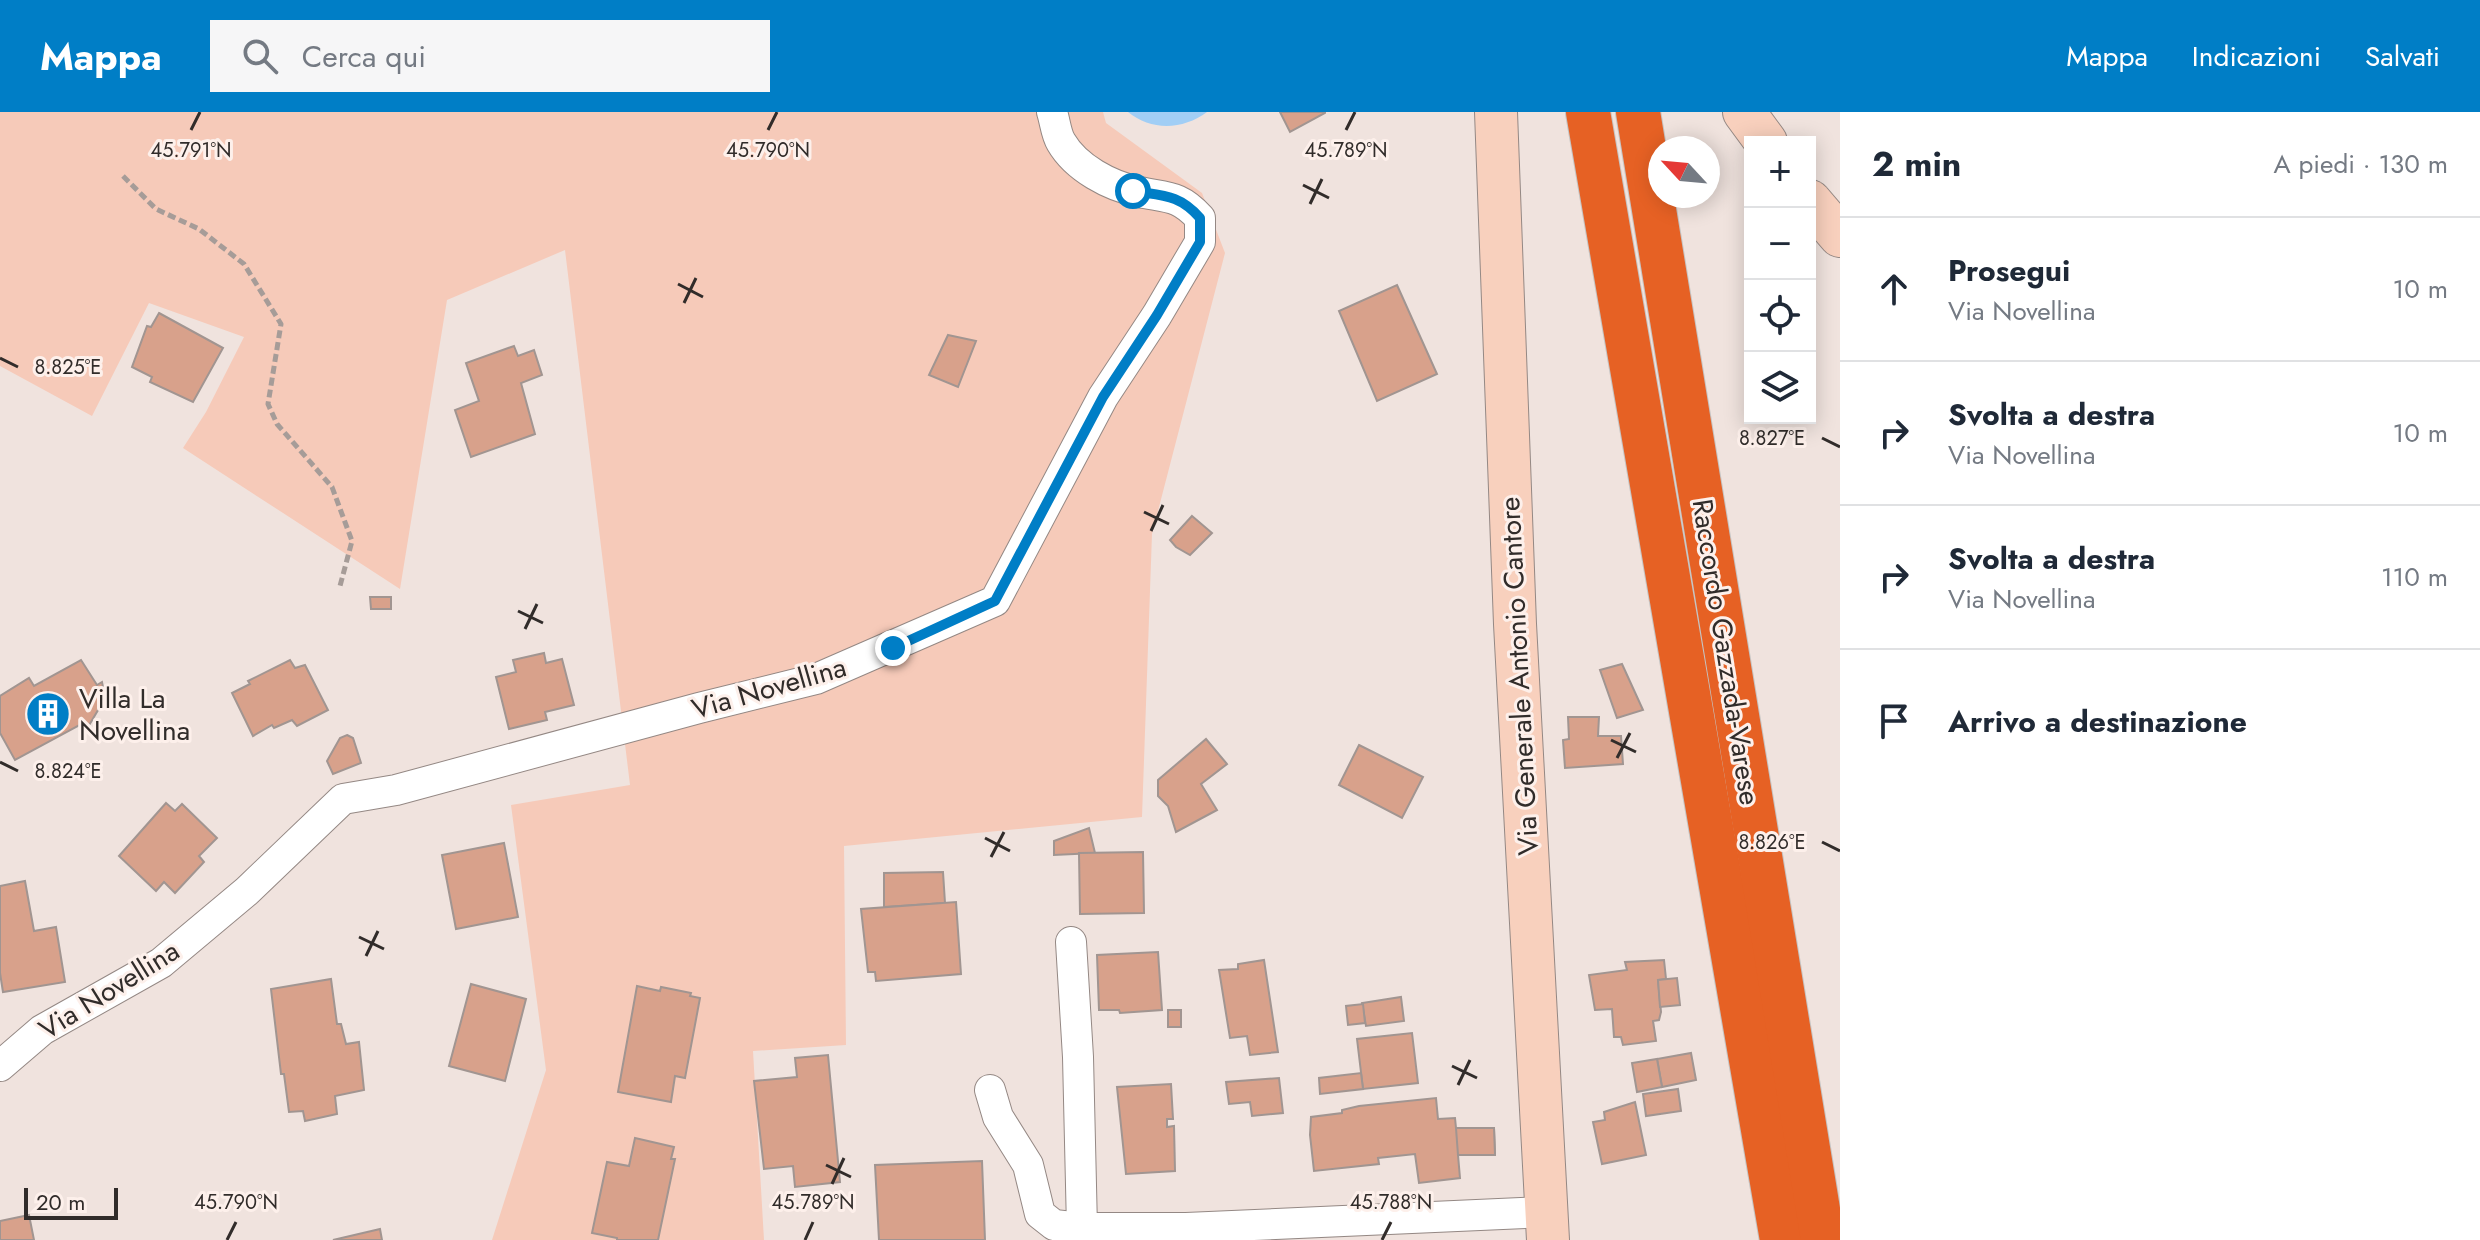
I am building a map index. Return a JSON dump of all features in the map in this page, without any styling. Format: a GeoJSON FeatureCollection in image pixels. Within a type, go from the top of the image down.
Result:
{"type":"FeatureCollection","features":[{"type":"Feature","properties":{"kind":"highway","name":"Raccordo Gazzada-Varese"},"geometry":{"type":"LineString","coordinates":[[1638,112],[1823,1240]]}},
{"type":"Feature","properties":{"kind":"highway","name":"Raccordo Gazzada-Varese"},"geometry":{"type":"LineString","coordinates":[[1589,114],[1782,1240]]}},
{"type":"Feature","properties":{"kind":"main road","name":"Via Generale Antonio Cantore"},"geometry":{"type":"LineString","coordinates":[[1496,112],[1515,624],[1547,1226]]}},
{"type":"Feature","properties":{"kind":"main road"},"geometry":{"type":"LineString","coordinates":[[1744,112],[1762,136]]}},
{"type":"Feature","properties":{"kind":"main road"},"geometry":{"type":"LineString","coordinates":[[1816,208],[1840,236]]}},
{"type":"Feature","properties":{"kind":"street","name":"Via Novellina"},"geometry":{"type":"LineString","coordinates":[[0,1066],[42,1030],[161,963],[247,891],[343,799],[396,790],[816,679],[995,601],[1103,397],[1200,242],[1200,218],[1187,203],[1133,191],[1082,169],[1060,141],[1052,112]]}},
{"type":"Feature","properties":{"kind":"street"},"geometry":{"type":"LineString","coordinates":[[1071,942],[1078,1057],[1082,1228]]}},
{"type":"Feature","properties":{"kind":"street"},"geometry":{"type":"LineString","coordinates":[[990,1090],[998,1117],[1028,1165],[1040,1214],[1054,1225],[1082,1228],[1547,1226]]}},
{"type":"Feature","properties":{"kind":"path"},"geometry":{"type":"LineString","coordinates":[[123,176],[156,209],[199,229],[244,264],[281,324],[268,404],[277,424],[332,487],[352,541],[340,586]]}},
{"type":"Feature","properties":{"kind":"shaded area"},"geometry":{"type":"Polygon","coordinates":[[[0,112],[1103,112],[1106,123],[1202,193],[1225,253],[1152,534],[1142,817],[844,846],[846,1045],[753,1051],[764,1240],[492,1240],[546,1070],[511,805],[630,785],[565,250],[447,300],[400,589],[183,448],[206,412],[244,337],[149,303],[92,416],[0,366],[0,112]]]}},
{"type":"Feature","properties":{"kind":"water"},"geometry":{"type":"Polygon","coordinates":[[[1128,112],[1207,112],[1188,122],[1167,126],[1147,123],[1128,112]]]}},
{"type":"Feature","properties":{"kind":"building"},"geometry":{"type":"Polygon","coordinates":[[[1280,112],[1325,112],[1325,113],[1290,132],[1280,112]]]}},
{"type":"Feature","properties":{"kind":"building"},"geometry":{"type":"Polygon","coordinates":[[[1397,285],[1437,374],[1377,401],[1339,311],[1397,285]]]}},
{"type":"Feature","properties":{"kind":"building"},"geometry":{"type":"Polygon","coordinates":[[[159,313],[223,348],[193,402],[150,382],[152,377],[132,367],[147,326],[151,327],[159,313]]]}},
{"type":"Feature","properties":{"kind":"building"},"geometry":{"type":"Polygon","coordinates":[[[948,335],[976,341],[958,387],[929,375],[948,335]]]}},
{"type":"Feature","properties":{"kind":"building"},"geometry":{"type":"Polygon","coordinates":[[[514,346],[518,356],[534,350],[542,375],[521,383],[535,434],[471,457],[455,410],[479,401],[466,363],[514,346]]]}},
{"type":"Feature","properties":{"kind":"building"},"geometry":{"type":"Polygon","coordinates":[[[1192,516],[1212,533],[1190,555],[1170,540],[1192,516]]]}},
{"type":"Feature","properties":{"kind":"building"},"geometry":{"type":"Polygon","coordinates":[[[370,597],[391,597],[391,609],[371,609],[370,597]]]}},
{"type":"Feature","properties":{"kind":"building"},"geometry":{"type":"Polygon","coordinates":[[[544,653],[546,663],[562,659],[574,705],[545,712],[547,720],[509,729],[496,677],[516,672],[513,660],[544,653]]]}},
{"type":"Feature","properties":{"kind":"building","name":"Villa La Novellina"},"geometry":{"type":"Polygon","coordinates":[[[81,660],[97,685],[102,682],[104,692],[101,705],[88,727],[85,722],[15,760],[0,733],[0,696],[29,678],[34,686],[81,660]]]}},
{"type":"Feature","properties":{"kind":"building"},"geometry":{"type":"Polygon","coordinates":[[[290,660],[295,668],[305,665],[328,710],[297,726],[292,720],[274,728],[272,725],[253,736],[232,693],[250,684],[248,681],[290,660]]]}},
{"type":"Feature","properties":{"kind":"building"},"geometry":{"type":"Polygon","coordinates":[[[1622,664],[1643,710],[1617,718],[1600,670],[1622,664]]]}},
{"type":"Feature","properties":{"kind":"building"},"geometry":{"type":"Polygon","coordinates":[[[1568,717],[1599,717],[1598,736],[1621,736],[1623,764],[1565,768],[1563,740],[1569,739],[1568,717]]]}},
{"type":"Feature","properties":{"kind":"building"},"geometry":{"type":"Polygon","coordinates":[[[347,735],[353,738],[361,763],[333,774],[327,761],[340,738],[347,735]]]}},
{"type":"Feature","properties":{"kind":"building"},"geometry":{"type":"Polygon","coordinates":[[[1206,739],[1227,764],[1201,784],[1217,810],[1176,832],[1168,806],[1158,796],[1158,780],[1206,739]]]}},
{"type":"Feature","properties":{"kind":"building"},"geometry":{"type":"Polygon","coordinates":[[[1359,745],[1423,777],[1402,818],[1339,785],[1359,745]]]}},
{"type":"Feature","properties":{"kind":"building"},"geometry":{"type":"Polygon","coordinates":[[[166,803],[175,811],[182,804],[217,838],[199,856],[204,862],[175,893],[164,882],[156,891],[119,856],[166,803]]]}},
{"type":"Feature","properties":{"kind":"building"},"geometry":{"type":"Polygon","coordinates":[[[1089,828],[1095,853],[1054,855],[1054,841],[1089,828]]]}},
{"type":"Feature","properties":{"kind":"building"},"geometry":{"type":"Polygon","coordinates":[[[504,843],[518,917],[456,929],[442,855],[504,843]]]}},
{"type":"Feature","properties":{"kind":"building"},"geometry":{"type":"Polygon","coordinates":[[[1143,852],[1144,913],[1080,914],[1079,853],[1143,852]]]}},
{"type":"Feature","properties":{"kind":"building"},"geometry":{"type":"Polygon","coordinates":[[[943,872],[945,903],[884,907],[884,873],[943,872]]]}},
{"type":"Feature","properties":{"kind":"building"},"geometry":{"type":"Polygon","coordinates":[[[25,881],[34,931],[56,927],[65,982],[3,992],[0,973],[0,886],[25,881]]]}},
{"type":"Feature","properties":{"kind":"building"},"geometry":{"type":"Polygon","coordinates":[[[956,902],[961,974],[876,981],[875,972],[868,972],[861,909],[956,902]]]}},
{"type":"Feature","properties":{"kind":"building"},"geometry":{"type":"Polygon","coordinates":[[[1158,952],[1162,1010],[1120,1013],[1119,1010],[1099,1010],[1097,955],[1158,952]]]}},
{"type":"Feature","properties":{"kind":"building"},"geometry":{"type":"Polygon","coordinates":[[[1264,960],[1278,1052],[1250,1055],[1247,1036],[1230,1038],[1219,970],[1238,969],[1238,964],[1264,960]]]}},
{"type":"Feature","properties":{"kind":"building"},"geometry":{"type":"Polygon","coordinates":[[[1664,960],[1666,979],[1658,980],[1661,1012],[1659,1020],[1653,1021],[1656,1041],[1623,1045],[1621,1037],[1614,1037],[1612,1009],[1595,1010],[1589,975],[1627,970],[1625,962],[1664,960]]]}},
{"type":"Feature","properties":{"kind":"building"},"geometry":{"type":"Polygon","coordinates":[[[1677,978],[1680,1005],[1660,1007],[1658,980],[1677,978]]]}},
{"type":"Feature","properties":{"kind":"building"},"geometry":{"type":"Polygon","coordinates":[[[331,979],[337,1024],[341,1024],[346,1044],[359,1042],[364,1090],[335,1096],[337,1114],[305,1121],[303,1111],[289,1112],[284,1074],[281,1074],[271,989],[331,979]]]}},
{"type":"Feature","properties":{"kind":"building"},"geometry":{"type":"Polygon","coordinates":[[[471,984],[526,999],[505,1081],[449,1066],[471,984]]]}},
{"type":"Feature","properties":{"kind":"building"},"geometry":{"type":"Polygon","coordinates":[[[637,986],[660,991],[661,987],[700,998],[685,1078],[675,1076],[671,1102],[618,1092],[637,986]]]}},
{"type":"Feature","properties":{"kind":"building"},"geometry":{"type":"Polygon","coordinates":[[[1401,997],[1404,1021],[1366,1026],[1362,1003],[1401,997]]]}},
{"type":"Feature","properties":{"kind":"building"},"geometry":{"type":"Polygon","coordinates":[[[1363,1004],[1365,1023],[1348,1025],[1346,1006],[1363,1004]]]}},
{"type":"Feature","properties":{"kind":"building"},"geometry":{"type":"Polygon","coordinates":[[[1168,1010],[1181,1010],[1181,1027],[1168,1027],[1168,1010]]]}},
{"type":"Feature","properties":{"kind":"building"},"geometry":{"type":"Polygon","coordinates":[[[1412,1033],[1418,1083],[1363,1089],[1357,1039],[1412,1033]]]}},
{"type":"Feature","properties":{"kind":"building"},"geometry":{"type":"Polygon","coordinates":[[[1691,1053],[1696,1080],[1662,1087],[1657,1059],[1691,1053]]]}},
{"type":"Feature","properties":{"kind":"building"},"geometry":{"type":"Polygon","coordinates":[[[828,1055],[840,1182],[795,1187],[793,1166],[764,1169],[754,1081],[797,1077],[795,1058],[828,1055]]]}},
{"type":"Feature","properties":{"kind":"building"},"geometry":{"type":"Polygon","coordinates":[[[1657,1059],[1662,1087],[1637,1092],[1632,1063],[1657,1059]]]}},
{"type":"Feature","properties":{"kind":"building"},"geometry":{"type":"Polygon","coordinates":[[[1361,1073],[1363,1089],[1320,1094],[1319,1078],[1361,1073]]]}},
{"type":"Feature","properties":{"kind":"building"},"geometry":{"type":"Polygon","coordinates":[[[1279,1078],[1283,1113],[1252,1116],[1250,1102],[1229,1104],[1226,1082],[1279,1078]]]}},
{"type":"Feature","properties":{"kind":"building"},"geometry":{"type":"Polygon","coordinates":[[[1171,1084],[1173,1119],[1167,1119],[1167,1127],[1174,1126],[1175,1171],[1126,1174],[1117,1087],[1171,1084]]]}},
{"type":"Feature","properties":{"kind":"building"},"geometry":{"type":"Polygon","coordinates":[[[1678,1089],[1681,1111],[1646,1116],[1643,1094],[1678,1089]]]}},
{"type":"Feature","properties":{"kind":"building"},"geometry":{"type":"Polygon","coordinates":[[[1436,1098],[1438,1119],[1455,1118],[1456,1128],[1494,1128],[1495,1155],[1458,1155],[1460,1178],[1419,1183],[1415,1154],[1378,1158],[1379,1164],[1314,1171],[1311,1117],[1342,1113],[1342,1110],[1359,1106],[1436,1098]]]}},
{"type":"Feature","properties":{"kind":"building"},"geometry":{"type":"Polygon","coordinates":[[[1635,1102],[1646,1155],[1602,1164],[1593,1122],[1605,1120],[1604,1112],[1635,1102]]]}},
{"type":"Feature","properties":{"kind":"building"},"geometry":{"type":"Polygon","coordinates":[[[1456,1128],[1494,1128],[1495,1155],[1458,1155],[1456,1128]]]}},
{"type":"Feature","properties":{"kind":"building"},"geometry":{"type":"Polygon","coordinates":[[[635,1138],[674,1147],[671,1159],[675,1159],[658,1240],[617,1240],[592,1233],[607,1162],[629,1166],[635,1138]]]}},
{"type":"Feature","properties":{"kind":"building"},"geometry":{"type":"Polygon","coordinates":[[[982,1161],[985,1240],[879,1240],[875,1165],[982,1161]]]}},
{"type":"Feature","properties":{"kind":"building"},"geometry":{"type":"Polygon","coordinates":[[[29,1215],[34,1240],[0,1240],[0,1221],[29,1215]]]}},
{"type":"Feature","properties":{"kind":"building"},"geometry":{"type":"Polygon","coordinates":[[[380,1229],[382,1240],[333,1240],[380,1229]]]}},
{"type":"Feature","properties":{"kind":"place","name":"Villa La Novellina"},"geometry":{"type":"Point","coordinates":[48,714]}},
{"type":"Feature","properties":{"kind":"route"},"geometry":{"type":"LineString","coordinates":[[893,648],[995,601],[1103,397],[1200,242],[1200,218],[1187,203],[1133,191]]}}]}
